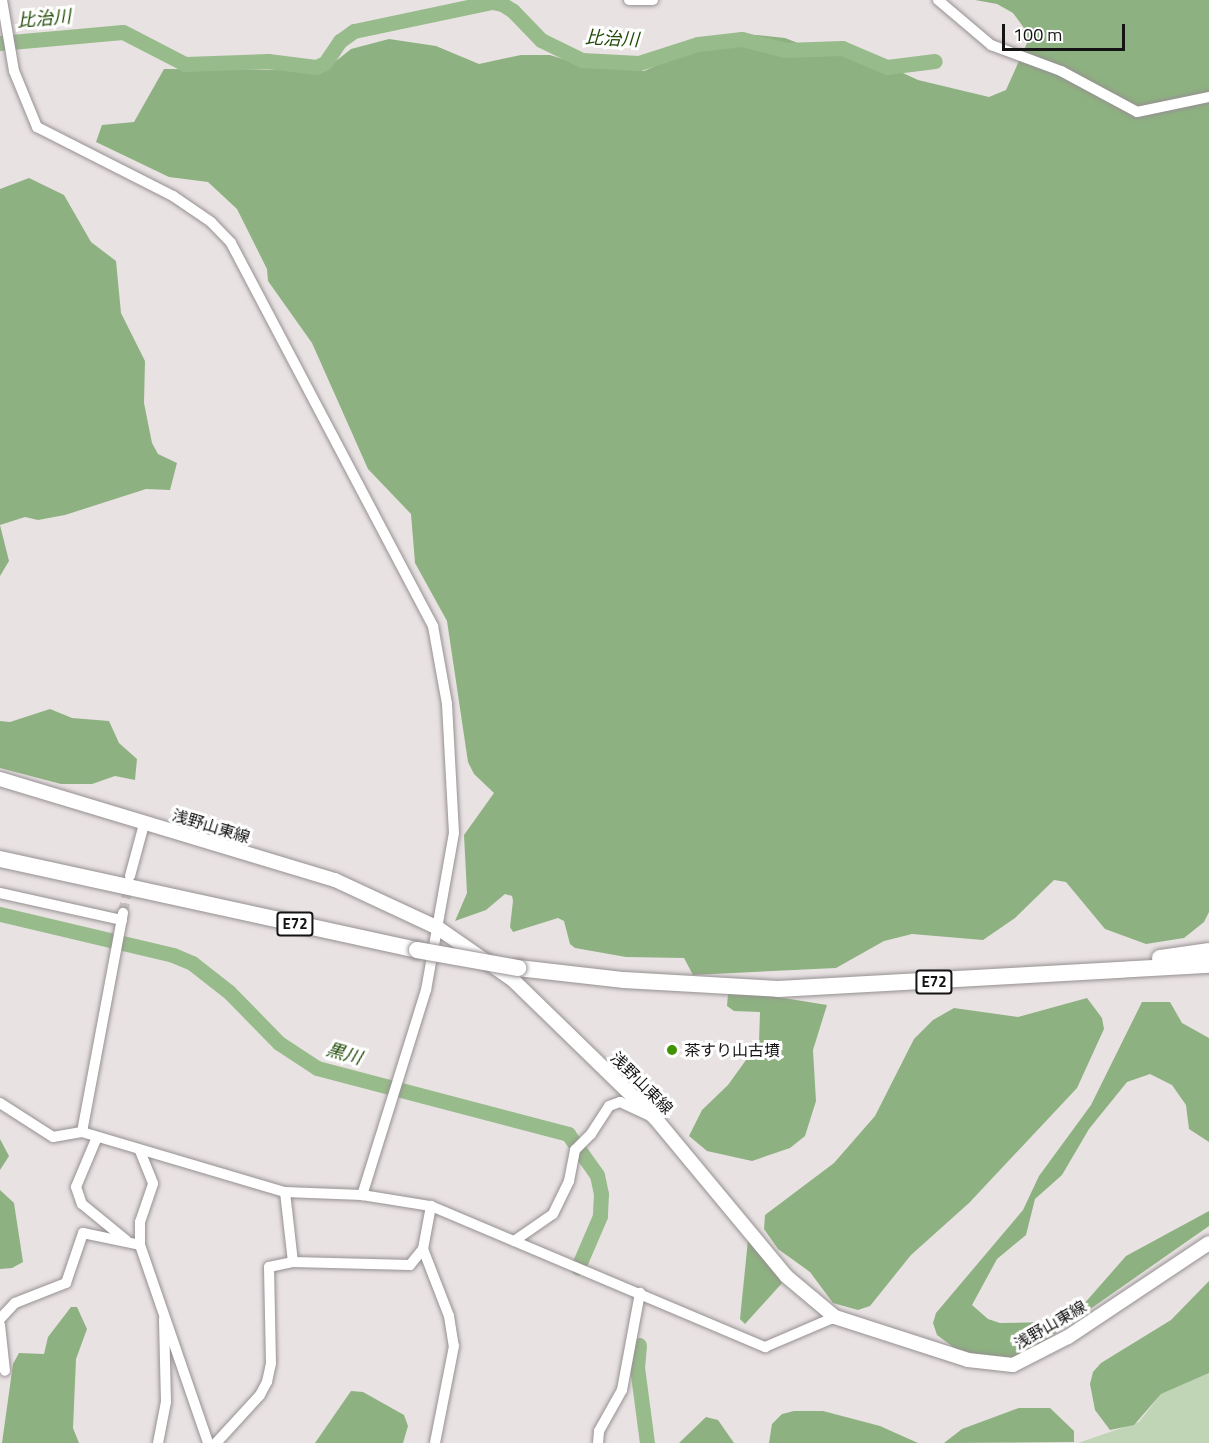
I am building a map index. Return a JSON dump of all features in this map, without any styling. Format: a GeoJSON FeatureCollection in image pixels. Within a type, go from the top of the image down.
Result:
{"type":"FeatureCollection","features":[{"type":"Feature","properties":{"kind":"highway","name":"E72"},"geometry":{"type":"LineString","coordinates":[[0,848],[172,896]]}},
{"type":"Feature","properties":{"kind":"highway","name":"E72"},"geometry":{"type":"LineString","coordinates":[[0,859],[417,950],[518,968],[659,982],[777,989],[1209,965]]}},
{"type":"Feature","properties":{"kind":"highway"},"geometry":{"type":"LineString","coordinates":[[1108,966],[1209,951]]}},
{"type":"Feature","properties":{"kind":"highway","name":"E72"},"geometry":{"type":"LineString","coordinates":[[659,982],[964,975],[1209,960]]}},
{"type":"Feature","properties":{"kind":"main road","name":"浅野山東線"},"geometry":{"type":"LineString","coordinates":[[0,779],[335,880],[438,928],[513,980],[656,1118],[786,1276],[835,1317],[968,1360],[1013,1365],[1068,1336],[1209,1243]]}},
{"type":"Feature","properties":{"kind":"street"},"geometry":{"type":"LineString","coordinates":[[2,0],[5,53],[32,120],[43,133],[173,196],[211,222],[231,243],[410,577],[433,626],[440,655],[454,773],[454,833],[426,990],[362,1195]]}},
{"type":"Feature","properties":{"kind":"street"},"geometry":{"type":"LineString","coordinates":[[629,0],[653,0]]}},
{"type":"Feature","properties":{"kind":"street"},"geometry":{"type":"LineString","coordinates":[[938,0],[991,45],[1061,71],[1137,112],[1209,97]]}},
{"type":"Feature","properties":{"kind":"street"},"geometry":{"type":"LineString","coordinates":[[130,876],[144,824]]}},
{"type":"Feature","properties":{"kind":"street"},"geometry":{"type":"LineString","coordinates":[[0,893],[122,916],[82,1132]]}},
{"type":"Feature","properties":{"kind":"street"},"geometry":{"type":"LineString","coordinates":[[514,1241],[553,1214],[569,1181],[575,1150],[591,1134],[609,1106],[620,1102],[656,1118]]}},
{"type":"Feature","properties":{"kind":"street"},"geometry":{"type":"LineString","coordinates":[[0,1103],[53,1137],[82,1132],[285,1192],[362,1195],[431,1206],[765,1347],[835,1317]]}},
{"type":"Feature","properties":{"kind":"street"},"geometry":{"type":"LineString","coordinates":[[97,1137],[76,1187],[82,1204],[128,1242]]}},
{"type":"Feature","properties":{"kind":"street"},"geometry":{"type":"LineString","coordinates":[[140,1151],[153,1184],[140,1222],[140,1245],[164,1307],[208,1443]]}},
{"type":"Feature","properties":{"kind":"street"},"geometry":{"type":"LineString","coordinates":[[285,1192],[293,1262]]}},
{"type":"Feature","properties":{"kind":"street"},"geometry":{"type":"LineString","coordinates":[[216,1443],[246,1412],[267,1382],[271,1364],[269,1267],[293,1262],[410,1265],[423,1249],[431,1206]]}},
{"type":"Feature","properties":{"kind":"street"},"geometry":{"type":"LineString","coordinates":[[0,1305],[15,1304],[66,1283],[83,1233],[140,1245]]}},
{"type":"Feature","properties":{"kind":"street"},"geometry":{"type":"LineString","coordinates":[[423,1249],[449,1316],[454,1346],[435,1443]]}},
{"type":"Feature","properties":{"kind":"street"},"geometry":{"type":"LineString","coordinates":[[598,1443],[602,1425],[622,1390],[640,1293]]}},
{"type":"Feature","properties":{"kind":"street"},"geometry":{"type":"LineString","coordinates":[[0,1319],[15,1304]]}},
{"type":"Feature","properties":{"kind":"street"},"geometry":{"type":"LineString","coordinates":[[158,1443],[166,1402],[164,1307]]}},
{"type":"Feature","properties":{"kind":"street"},"geometry":{"type":"LineString","coordinates":[[0,1324],[5,1371]]}},
{"type":"Feature","properties":{"kind":"green space"},"geometry":{"type":"Polygon","coordinates":[[[975,0],[1209,0],[1209,912],[1204,922],[1184,938],[1146,944],[1105,929],[1066,882],[1054,880],[1015,918],[983,940],[912,934],[884,941],[836,968],[693,975],[684,958],[626,957],[575,948],[570,944],[564,921],[558,918],[513,932],[510,927],[512,896],[505,894],[486,910],[455,921],[467,893],[464,835],[494,793],[474,774],[468,762],[447,621],[415,563],[411,514],[368,469],[312,343],[268,281],[267,269],[237,209],[208,182],[169,177],[96,142],[102,125],[134,122],[164,69],[313,70],[331,65],[351,49],[389,39],[436,46],[479,64],[521,55],[550,55],[585,66],[644,71],[702,45],[737,35],[757,35],[785,38],[803,45],[849,48],[918,80],[989,97],[1006,90],[1027,43],[1024,28],[1013,13],[997,4],[975,0]]]}},
{"type":"Feature","properties":{"kind":"green space"},"geometry":{"type":"Polygon","coordinates":[[[29,178],[64,195],[91,242],[116,261],[121,313],[145,361],[144,403],[152,443],[158,454],[177,463],[170,490],[146,489],[65,515],[38,520],[25,517],[0,525],[0,189],[29,178]]]}},
{"type":"Feature","properties":{"kind":"green space"},"geometry":{"type":"Polygon","coordinates":[[[0,525],[9,561],[0,576],[0,525]]]}},
{"type":"Feature","properties":{"kind":"green space"},"geometry":{"type":"Polygon","coordinates":[[[50,709],[72,718],[109,721],[119,743],[137,759],[135,780],[115,776],[92,784],[61,784],[0,768],[0,721],[10,722],[50,709]]]}},
{"type":"Feature","properties":{"kind":"green space"},"geometry":{"type":"Polygon","coordinates":[[[746,992],[827,1005],[813,1050],[816,1101],[805,1136],[790,1148],[752,1161],[707,1151],[689,1136],[702,1110],[728,1085],[759,1042],[760,1012],[734,1011],[727,1006],[728,994],[746,992]]]}},
{"type":"Feature","properties":{"kind":"green space"},"geometry":{"type":"Polygon","coordinates":[[[1087,998],[1102,1018],[1104,1029],[1077,1088],[969,1203],[911,1255],[870,1306],[858,1310],[833,1303],[810,1272],[778,1249],[764,1229],[765,1215],[834,1163],[875,1116],[914,1039],[933,1020],[954,1008],[1018,1017],[1087,998]]]}},
{"type":"Feature","properties":{"kind":"green space"},"geometry":{"type":"Polygon","coordinates":[[[1142,1002],[1170,1002],[1182,1023],[1209,1038],[1209,1142],[1189,1129],[1186,1105],[1172,1085],[1150,1074],[1127,1082],[1089,1129],[1062,1175],[1035,1199],[1026,1235],[997,1259],[972,1305],[988,1319],[1000,1323],[1050,1322],[1076,1313],[1126,1256],[1209,1211],[1209,1226],[1020,1358],[968,1358],[937,1335],[933,1323],[936,1313],[1023,1210],[1039,1176],[1091,1105],[1142,1002]]]}},
{"type":"Feature","properties":{"kind":"green space"},"geometry":{"type":"Polygon","coordinates":[[[0,1139],[9,1156],[0,1170],[0,1139]]]}},
{"type":"Feature","properties":{"kind":"green space"},"geometry":{"type":"Polygon","coordinates":[[[0,1190],[14,1203],[23,1262],[12,1268],[0,1269],[0,1190]]]}},
{"type":"Feature","properties":{"kind":"green space"},"geometry":{"type":"Polygon","coordinates":[[[748,1240],[783,1282],[745,1324],[740,1319],[748,1240]]]}},
{"type":"Feature","properties":{"kind":"green space"},"geometry":{"type":"Polygon","coordinates":[[[1209,1281],[1209,1373],[1161,1394],[1134,1425],[1110,1430],[1095,1410],[1090,1384],[1093,1372],[1101,1363],[1171,1320],[1209,1281]]]}},
{"type":"Feature","properties":{"kind":"green space"},"geometry":{"type":"Polygon","coordinates":[[[71,1307],[77,1307],[87,1329],[76,1359],[73,1428],[79,1443],[2,1443],[13,1364],[19,1353],[44,1354],[48,1337],[71,1307]]]}},
{"type":"Feature","properties":{"kind":"green space"},"geometry":{"type":"Polygon","coordinates":[[[1209,1373],[1209,1443],[1078,1443],[1139,1422],[1161,1394],[1209,1373]]]}},
{"type":"Feature","properties":{"kind":"green space"},"geometry":{"type":"Polygon","coordinates":[[[351,1391],[363,1392],[404,1415],[408,1426],[403,1443],[315,1443],[351,1391]]]}},
{"type":"Feature","properties":{"kind":"green space"},"geometry":{"type":"Polygon","coordinates":[[[1019,1408],[1050,1408],[1074,1431],[1074,1442],[944,1443],[962,1429],[1019,1408]]]}},
{"type":"Feature","properties":{"kind":"green space"},"geometry":{"type":"Polygon","coordinates":[[[794,1411],[823,1411],[880,1426],[918,1443],[769,1443],[772,1424],[782,1414],[794,1411]]]}},
{"type":"Feature","properties":{"kind":"green space"},"geometry":{"type":"Polygon","coordinates":[[[706,1417],[718,1420],[734,1443],[679,1443],[706,1417]]]}},
{"type":"Feature","properties":{"kind":"waterway","name":"比治川"},"geometry":{"type":"LineString","coordinates":[[0,43],[123,32],[185,64],[268,61],[316,67],[325,63],[340,41],[354,31],[492,2],[502,4],[513,11],[541,40],[582,60],[639,63],[698,44],[742,39],[785,50],[842,48],[887,67],[935,61]]}},
{"type":"Feature","properties":{"kind":"waterway","name":"黒川"},"geometry":{"type":"LineString","coordinates":[[0,914],[173,955],[192,963],[229,992],[279,1043],[317,1068],[568,1134],[597,1175],[601,1194],[600,1216],[578,1267]]}},
{"type":"Feature","properties":{"kind":"waterway","name":"黒川"},"geometry":{"type":"LineString","coordinates":[[639,1345],[637,1367],[647,1443]]}},
{"type":"Feature","properties":{"kind":"tunnel"},"geometry":{"type":"LineString","coordinates":[[123,913],[129,882]]}},
{"type":"Feature","properties":{"kind":"place","name":"茶すり山古墳"},"geometry":{"type":"Point","coordinates":[672,1050]}}]}
